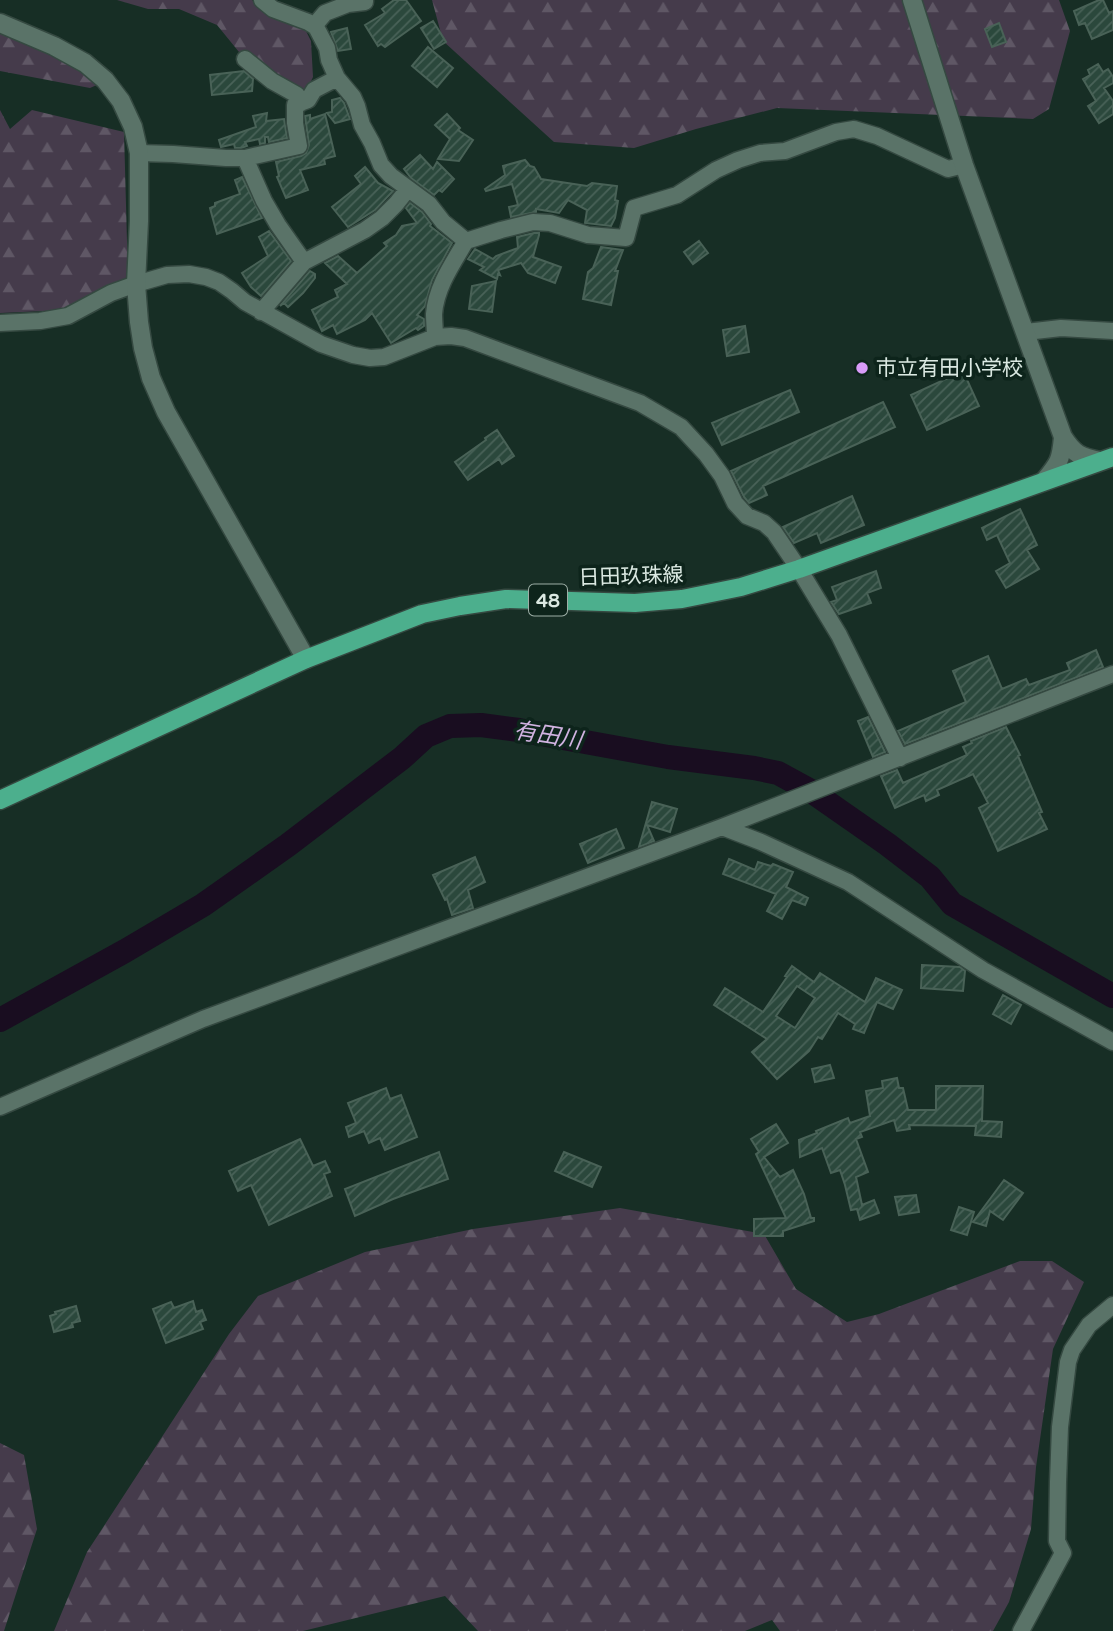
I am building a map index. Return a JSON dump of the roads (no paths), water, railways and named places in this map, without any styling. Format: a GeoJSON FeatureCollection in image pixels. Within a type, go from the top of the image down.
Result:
{"type":"FeatureCollection","features":[{"type":"Feature","properties":{"kind":"main road","name":"日田玖珠線"},"geometry":{"type":"LineString","coordinates":[[0,800],[306,659],[422,614],[506,599],[635,603],[682,599],[741,587],[799,569],[1107,459]]}},
{"type":"Feature","properties":{"kind":"street"},"geometry":{"type":"LineString","coordinates":[[262,0],[273,9],[314,26],[321,34],[327,48],[328,60],[337,78],[353,97],[362,125],[381,165],[391,176],[429,204],[443,222],[466,241]]}},
{"type":"Feature","properties":{"kind":"street"},"geometry":{"type":"LineString","coordinates":[[314,26],[325,13],[365,0]]}},
{"type":"Feature","properties":{"kind":"street"},"geometry":{"type":"LineString","coordinates":[[912,0],[964,165],[1063,437],[1072,452],[1086,458],[1107,459]]}},
{"type":"Feature","properties":{"kind":"street"},"geometry":{"type":"LineString","coordinates":[[0,23],[54,46],[85,63],[105,80],[121,101],[133,127],[139,153],[136,284],[143,348],[151,378],[166,412],[306,659]]}},
{"type":"Feature","properties":{"kind":"street"},"geometry":{"type":"LineString","coordinates":[[245,59],[272,81],[298,95],[300,103]]}},
{"type":"Feature","properties":{"kind":"street"},"geometry":{"type":"LineString","coordinates":[[139,153],[245,158],[299,146],[295,105],[308,100],[314,90],[337,78]]}},
{"type":"Feature","properties":{"kind":"street"},"geometry":{"type":"LineString","coordinates":[[435,337],[434,313],[439,293],[466,241],[533,222],[550,223],[588,235],[626,238],[634,208],[677,195],[716,170],[738,160],[760,153],[785,150],[855,128],[948,169],[964,165]]}},
{"type":"Feature","properties":{"kind":"street"},"geometry":{"type":"LineString","coordinates":[[245,158],[264,201],[303,262]]}},
{"type":"Feature","properties":{"kind":"street"},"geometry":{"type":"LineString","coordinates":[[261,312],[303,262],[365,230],[382,218],[408,189]]}},
{"type":"Feature","properties":{"kind":"street"},"geometry":{"type":"LineString","coordinates":[[0,323],[40,321],[68,316],[111,293],[136,284],[167,275],[189,274],[219,282],[261,312],[321,344],[353,355],[384,357],[435,337],[464,338],[640,403],[681,427],[722,476],[735,503],[747,516],[764,523],[774,532],[839,635],[900,758]]}},
{"type":"Feature","properties":{"kind":"street"},"geometry":{"type":"LineString","coordinates":[[1026,332],[1060,328],[1113,331]]}},
{"type":"Feature","properties":{"kind":"street"},"geometry":{"type":"LineString","coordinates":[[1045,481],[1062,457],[1063,437]]}},
{"type":"Feature","properties":{"kind":"street"},"geometry":{"type":"LineString","coordinates":[[0,1107],[202,1018],[728,825],[1113,674]]}},
{"type":"Feature","properties":{"kind":"street"},"geometry":{"type":"LineString","coordinates":[[728,825],[848,882],[983,970],[1113,1042]]}},
{"type":"Feature","properties":{"kind":"street"},"geometry":{"type":"LineString","coordinates":[[1021,1631],[1063,1553],[1057,1541],[1058,1482],[1060,1427],[1068,1362],[1072,1350],[1089,1325],[1113,1304]]}},
{"type":"Feature","properties":{"kind":"waterway","name":"有田川"},"geometry":{"type":"LineString","coordinates":[[0,1020],[203,905],[288,845],[402,758],[426,736],[450,726],[481,725],[778,773],[811,791],[887,844],[930,877],[952,904],[1113,996]]}},
{"type":"Feature","properties":{"kind":"place","name":"市立有田小学校"},"geometry":{"type":"Point","coordinates":[862,368]}}]}
